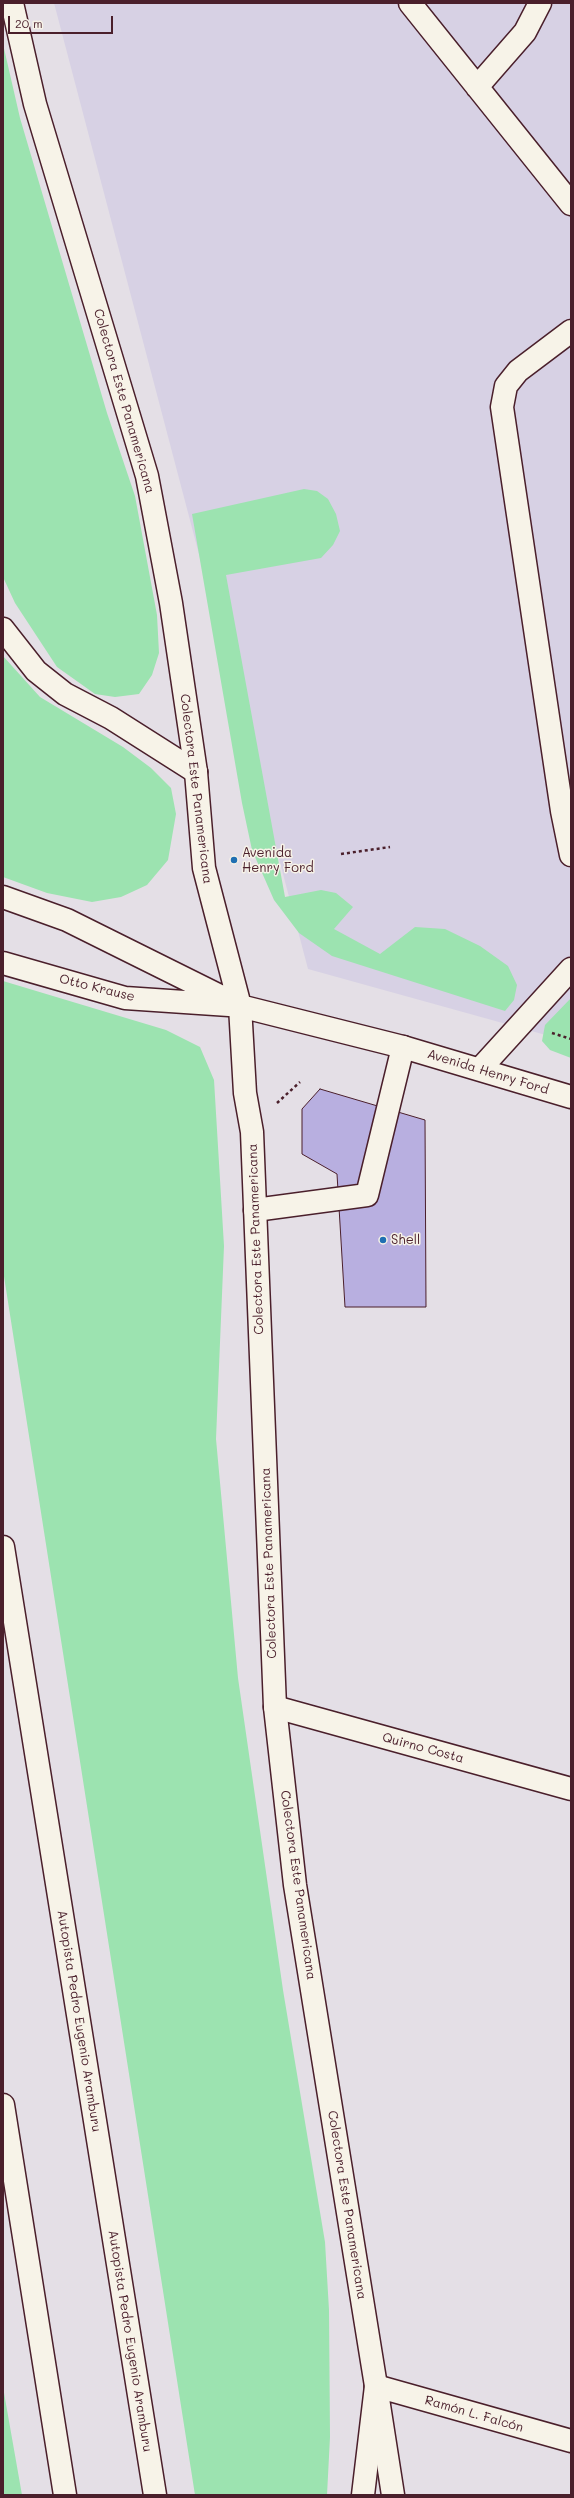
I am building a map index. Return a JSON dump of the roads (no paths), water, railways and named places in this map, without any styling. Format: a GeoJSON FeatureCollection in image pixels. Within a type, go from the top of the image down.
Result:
{"type":"FeatureCollection","features":[{"type":"Feature","properties":{"kind":"main road","name":"Colectora Este Panamericana"},"geometry":{"type":"LineString","coordinates":[[12,3],[35,104],[147,476],[172,603],[196,772],[206,877],[240,1006],[245,1093],[252,1132],[275,1707],[295,1885],[393,2495]]}},
{"type":"Feature","properties":{"kind":"main road"},"geometry":{"type":"LineString","coordinates":[[410,3],[571,204]]}},
{"type":"Feature","properties":{"kind":"main road"},"geometry":{"type":"LineString","coordinates":[[477,87],[525,32],[540,3]]}},
{"type":"Feature","properties":{"kind":"main road"},"geometry":{"type":"LineString","coordinates":[[571,331],[518,371],[506,386],[502,408],[562,811],[571,856]]}},
{"type":"Feature","properties":{"kind":"main road"},"geometry":{"type":"LineString","coordinates":[[3,629],[36,671],[65,694],[111,718],[196,772]]}},
{"type":"Feature","properties":{"kind":"main road","name":"Avenida Henry Ford"},"geometry":{"type":"LineString","coordinates":[[3,897],[67,920],[240,1006],[403,1047],[571,1096]]}},
{"type":"Feature","properties":{"kind":"main road","name":"Otto Krause"},"geometry":{"type":"LineString","coordinates":[[3,963],[125,998],[240,1006]]}},
{"type":"Feature","properties":{"kind":"main road"},"geometry":{"type":"LineString","coordinates":[[480,1069],[571,970]]}},
{"type":"Feature","properties":{"kind":"main road"},"geometry":{"type":"LineString","coordinates":[[255,1210],[367,1195],[403,1047]]}},
{"type":"Feature","properties":{"kind":"main road","name":"Autopista Pedro Eugenio Aramburu"},"geometry":{"type":"LineString","coordinates":[[3,1547],[155,2495]]}},
{"type":"Feature","properties":{"kind":"main road","name":"Quirno Costa"},"geometry":{"type":"LineString","coordinates":[[275,1707],[571,1788]]}},
{"type":"Feature","properties":{"kind":"main road"},"geometry":{"type":"LineString","coordinates":[[3,2105],[65,2495]]}},
{"type":"Feature","properties":{"kind":"main road"},"geometry":{"type":"LineString","coordinates":[[3,2147],[22,2226]]}},
{"type":"Feature","properties":{"kind":"main road"},"geometry":{"type":"LineString","coordinates":[[363,2495],[376,2386]]}},
{"type":"Feature","properties":{"kind":"main road","name":"Ramón L. Falcón"},"geometry":{"type":"LineString","coordinates":[[376,2386],[571,2441]]}},
{"type":"Feature","properties":{"kind":"place","name":"Avenida Henry Ford"},"geometry":{"type":"Point","coordinates":[234,860]}},
{"type":"Feature","properties":{"kind":"place","name":"Shell"},"geometry":{"type":"Point","coordinates":[383,1240]}}]}
